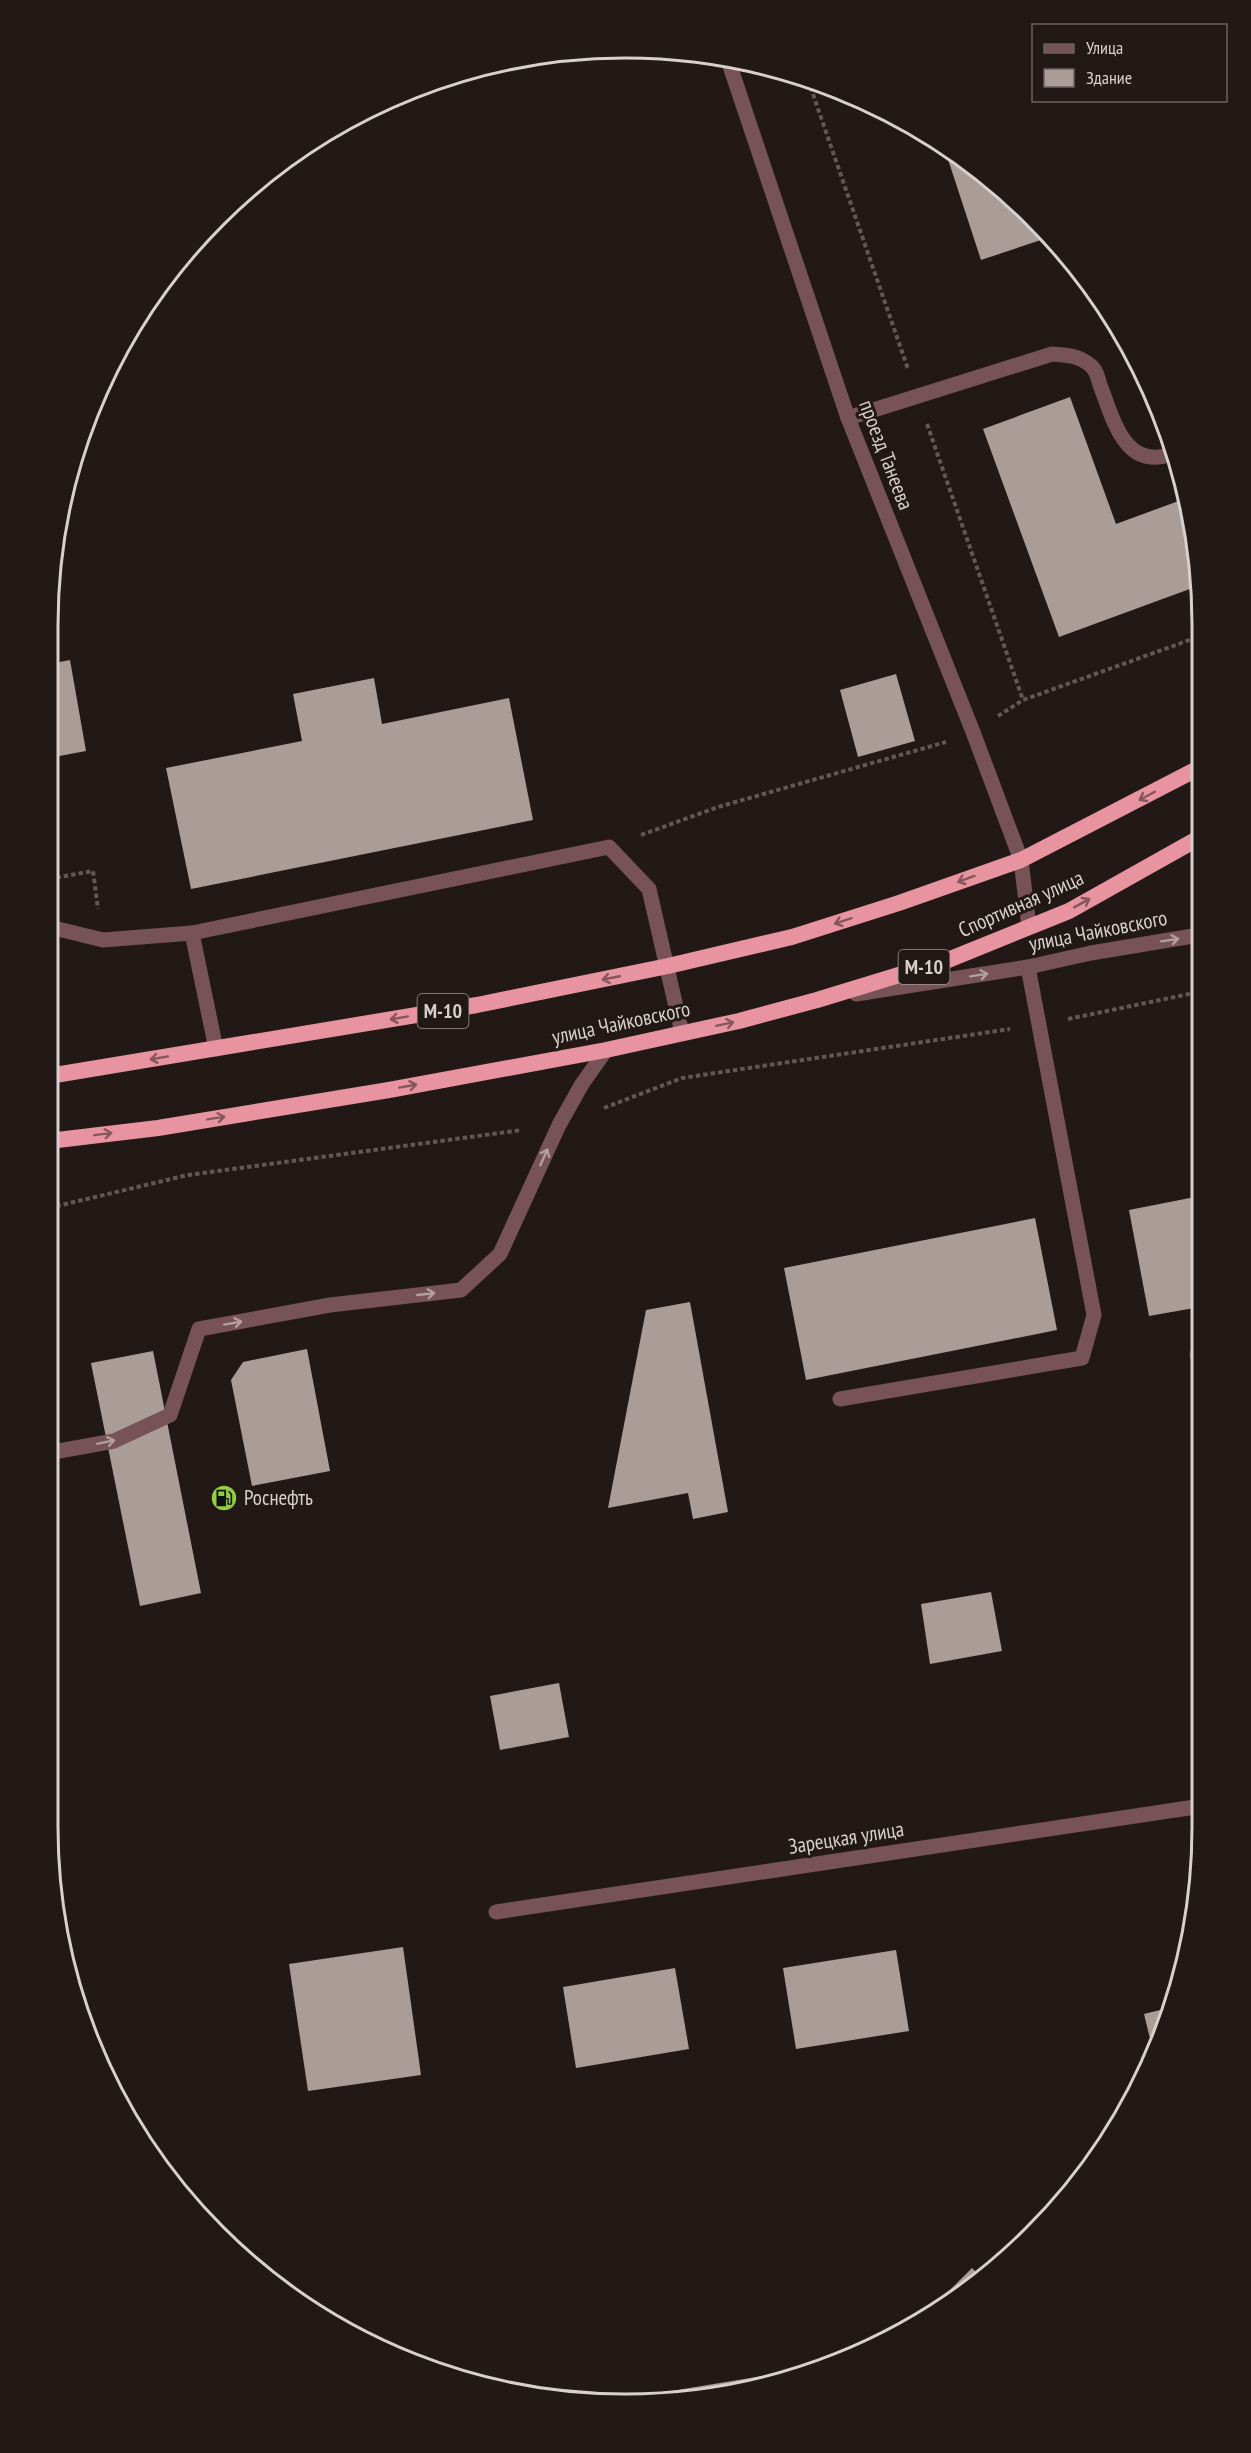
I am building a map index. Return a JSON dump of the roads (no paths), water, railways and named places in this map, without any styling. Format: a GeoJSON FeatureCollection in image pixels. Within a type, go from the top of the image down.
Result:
{"type":"FeatureCollection","features":[{"type":"Feature","properties":{"kind":"highway","name":"Спортивная улица"},"geometry":{"type":"LineString","coordinates":[[668,966],[792,937],[899,903],[1021,860],[1192,772]]}},
{"type":"Feature","properties":{"kind":"highway","name":"Спортивная улица"},"geometry":{"type":"LineString","coordinates":[[817,1000],[948,960],[1029,927],[1069,910],[1192,842]]}},
{"type":"Feature","properties":{"kind":"highway","name":"М-10"},"geometry":{"type":"LineString","coordinates":[[58,1075],[477,1005],[668,966]]}},
{"type":"Feature","properties":{"kind":"highway","name":"улица Чайковского"},"geometry":{"type":"LineString","coordinates":[[58,1140],[158,1128],[389,1090],[606,1050],[817,1000]]}},
{"type":"Feature","properties":{"kind":"street","name":"проезд Танеева"},"geometry":{"type":"LineString","coordinates":[[731,68],[848,418],[973,732],[1021,860],[1029,927]]}},
{"type":"Feature","properties":{"kind":"street"},"geometry":{"type":"LineString","coordinates":[[848,418],[1052,354],[1077,356],[1093,366],[1120,436],[1134,452],[1149,457],[1166,455]]}},
{"type":"Feature","properties":{"kind":"street"},"geometry":{"type":"LineString","coordinates":[[58,929],[103,940],[192,933],[609,847],[649,889],[682,1033]]}},
{"type":"Feature","properties":{"kind":"street"},"geometry":{"type":"LineString","coordinates":[[192,933],[216,1049]]}},
{"type":"Feature","properties":{"kind":"street","name":"улица Чайковского"},"geometry":{"type":"LineString","coordinates":[[817,1000],[1028,967],[1091,953],[1192,936]]}},
{"type":"Feature","properties":{"kind":"street"},"geometry":{"type":"LineString","coordinates":[[840,1399],[1082,1358],[1094,1315],[1028,967]]}},
{"type":"Feature","properties":{"kind":"street"},"geometry":{"type":"LineString","coordinates":[[58,1451],[114,1441],[170,1415],[199,1329],[330,1305],[461,1290],[500,1254],[559,1125],[582,1084],[606,1050]]}},
{"type":"Feature","properties":{"kind":"street","name":"Зарецкая улица"},"geometry":{"type":"LineString","coordinates":[[496,1912],[1192,1808]]}},
{"type":"Feature","properties":{"kind":"place","name":"Роснефть"},"geometry":{"type":"Point","coordinates":[224,1498]}}]}
